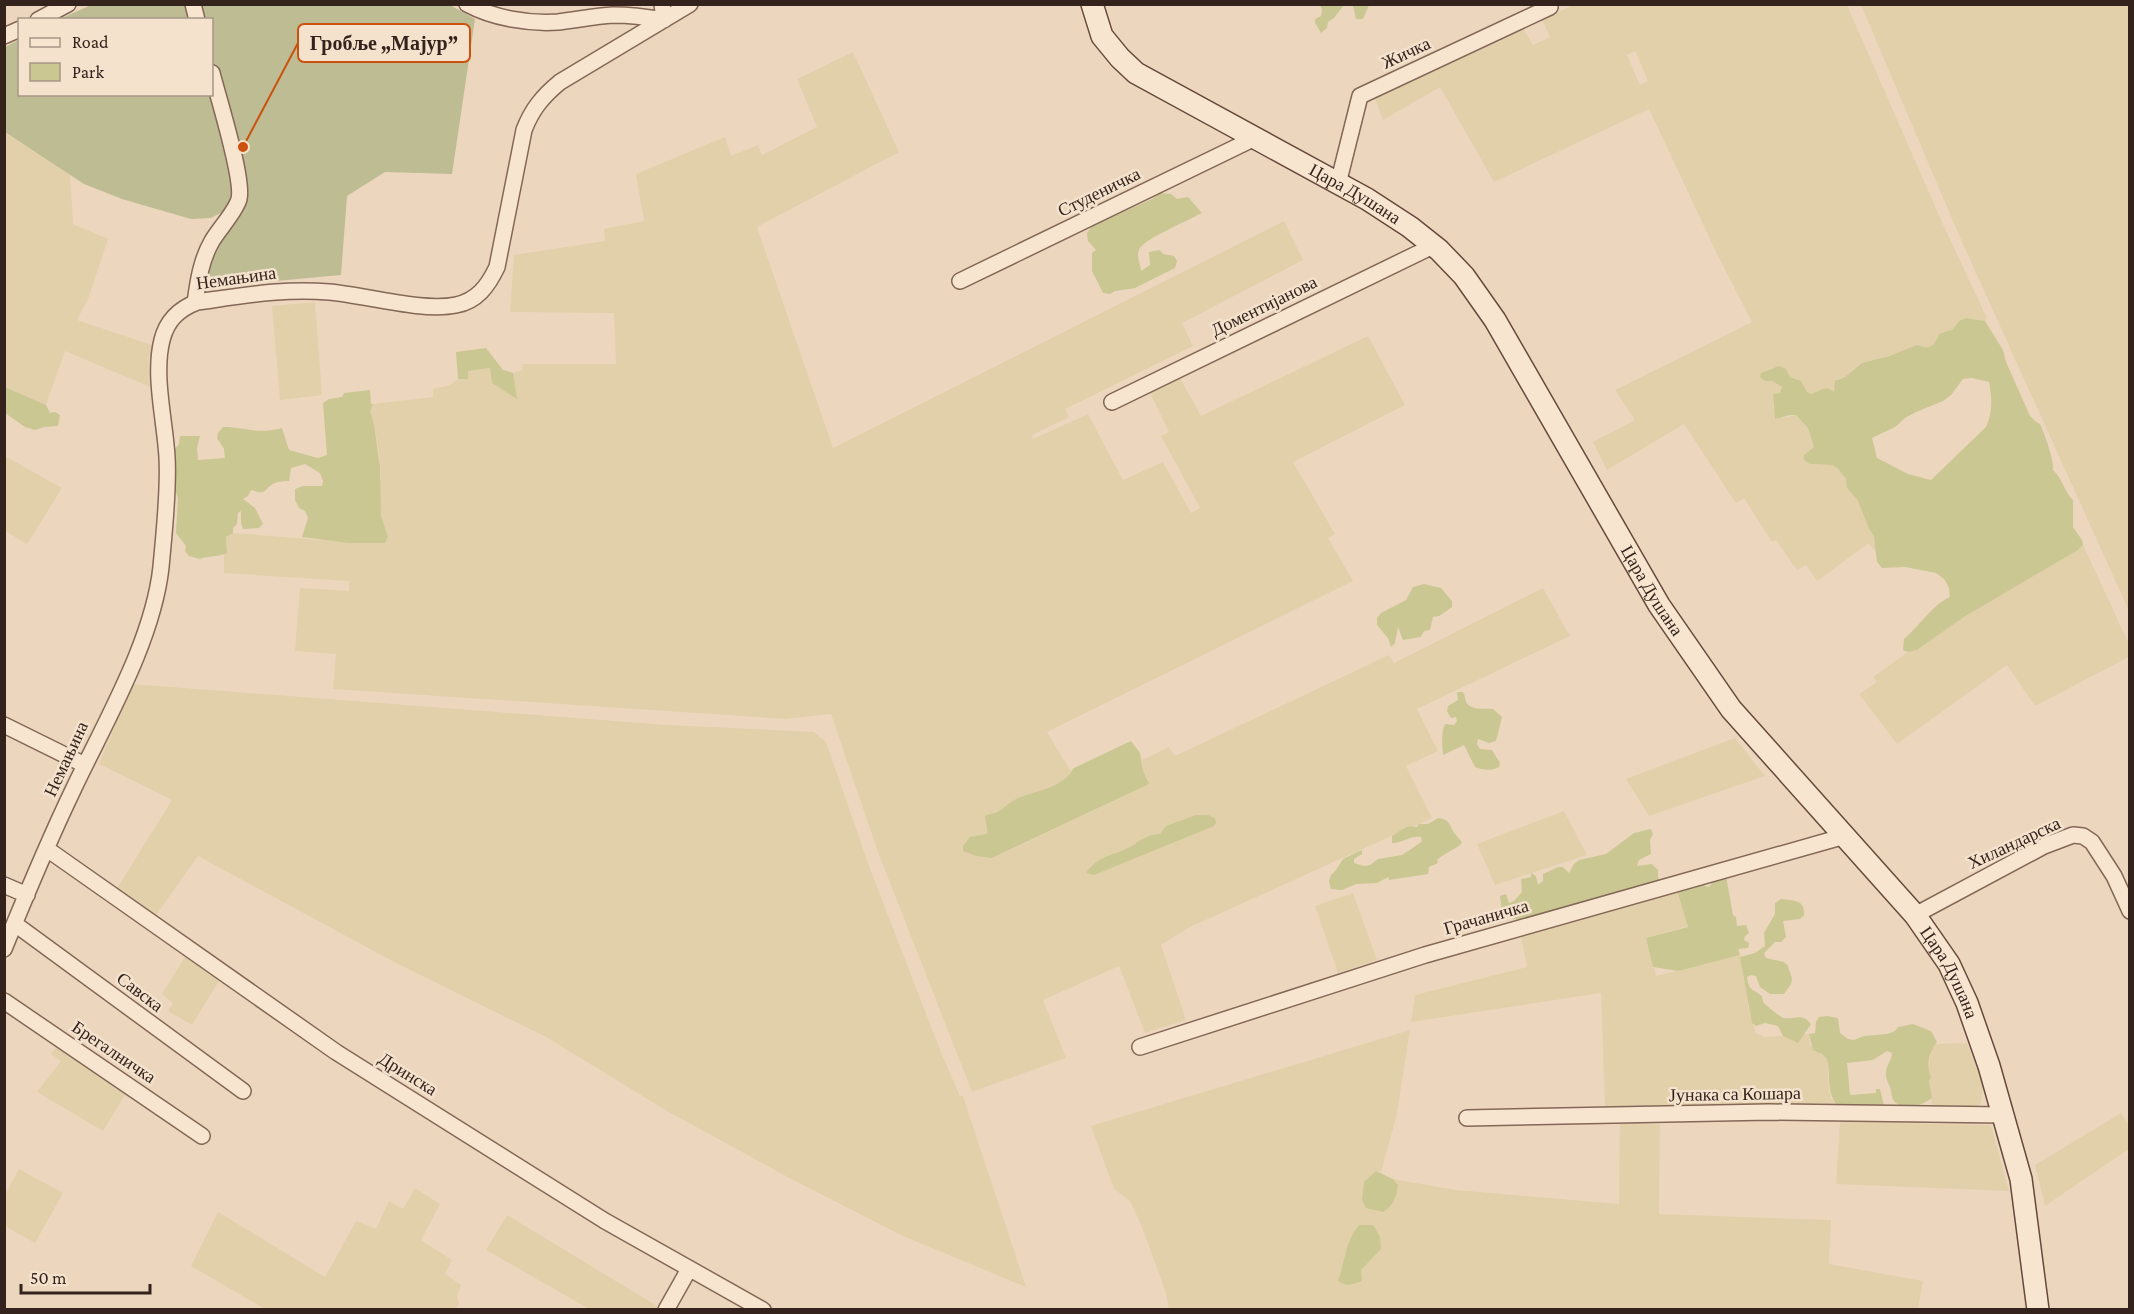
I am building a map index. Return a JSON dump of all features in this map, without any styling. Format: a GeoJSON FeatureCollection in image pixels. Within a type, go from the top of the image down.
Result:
{"type":"FeatureCollection","features":[{"type":"Feature","properties":{"kind":"street"},"geometry":{"type":"LineString","coordinates":[[42,18],[68,4]]}},
{"type":"Feature","properties":{"kind":"street"},"geometry":{"type":"LineString","coordinates":[[467,4],[476,9],[527,21],[556,22],[663,12]]}},
{"type":"Feature","properties":{"kind":"street","name":"Немањина"},"geometry":{"type":"LineString","coordinates":[[4,949],[46,849],[136,656],[154,607],[161,567],[167,459],[159,373],[161,340],[174,315],[195,303],[299,290],[331,292],[434,307],[456,305],[475,298],[490,282],[497,267],[524,130],[531,112],[560,82],[663,12],[690,4]]}},
{"type":"Feature","properties":{"kind":"street","name":"Цара Душана"},"geometry":{"type":"LineString","coordinates":[[1092,4],[1102,36],[1136,73],[1338,184],[1410,227],[1464,276],[1495,320],[1659,605],[1731,709],[1915,915],[1949,964],[1967,1003],[2021,1179],[2038,1310]]}},
{"type":"Feature","properties":{"kind":"street","name":"Жичка"},"geometry":{"type":"LineString","coordinates":[[1338,184],[1360,96],[1550,7]]}},
{"type":"Feature","properties":{"kind":"street"},"geometry":{"type":"LineString","coordinates":[[4,36],[18,30]]}},
{"type":"Feature","properties":{"kind":"street"},"geometry":{"type":"LineString","coordinates":[[195,303],[203,261],[210,243],[239,198],[232,151],[213,78]]}},
{"type":"Feature","properties":{"kind":"street","name":"Студеничка"},"geometry":{"type":"LineString","coordinates":[[960,281],[1255,138]]}},
{"type":"Feature","properties":{"kind":"street","name":"Доментијанова"},"geometry":{"type":"LineString","coordinates":[[1112,402],[1433,246]]}},
{"type":"Feature","properties":{"kind":"street"},"geometry":{"type":"LineString","coordinates":[[4,725],[85,765]]}},
{"type":"Feature","properties":{"kind":"street","name":"Хиландарска"},"geometry":{"type":"LineString","coordinates":[[1915,915],[2044,846],[2073,835],[2084,836],[2092,842],[2114,876],[2130,911]]}},
{"type":"Feature","properties":{"kind":"street","name":"Грачаничка"},"geometry":{"type":"LineString","coordinates":[[1140,1047],[1425,955],[1845,836]]}},
{"type":"Feature","properties":{"kind":"street","name":"Дринска"},"geometry":{"type":"LineString","coordinates":[[46,849],[336,1052],[595,1215],[763,1310]]}},
{"type":"Feature","properties":{"kind":"street"},"geometry":{"type":"LineString","coordinates":[[4,885],[27,895]]}},
{"type":"Feature","properties":{"kind":"street","name":"Савска"},"geometry":{"type":"LineString","coordinates":[[15,924],[243,1091]]}},
{"type":"Feature","properties":{"kind":"street","name":"Брегалничка"},"geometry":{"type":"LineString","coordinates":[[4,1001],[202,1136]]}},
{"type":"Feature","properties":{"kind":"street","name":"Јунака са Кошара"},"geometry":{"type":"LineString","coordinates":[[1467,1118],[1769,1112],[2003,1115]]}},
{"type":"Feature","properties":{"kind":"street"},"geometry":{"type":"LineString","coordinates":[[666,1310],[689,1269]]}},
{"type":"Feature","properties":{"kind":"shaded area"},"geometry":{"type":"Polygon","coordinates":[[[448,4],[475,19],[452,174],[385,172],[347,196],[341,275],[190,289],[226,210],[211,218],[191,219],[122,199],[84,184],[5,132],[5,47],[18,40],[18,96],[213,96],[213,18],[62,18],[91,5],[448,4]]]}},
{"type":"Feature","properties":{"kind":"shaded area"},"geometry":{"type":"Polygon","coordinates":[[[1573,5],[1847,5],[1941,220],[1987,318],[1985,321],[1976,319],[1959,321],[1953,329],[1939,334],[1931,348],[1898,353],[1862,363],[1845,377],[1838,379],[1834,393],[1819,390],[1812,394],[1807,392],[1801,381],[1790,377],[1787,372],[1773,368],[1768,371],[1772,381],[1782,387],[1780,393],[1773,394],[1774,411],[1782,418],[1796,415],[1808,428],[1814,447],[1804,455],[1811,464],[1832,465],[1846,479],[1847,488],[1858,501],[1874,536],[1878,555],[1869,543],[1817,581],[1806,565],[1797,570],[1776,540],[1772,542],[1744,498],[1736,503],[1684,424],[1607,470],[1593,442],[1635,420],[1615,390],[1752,322],[1717,254],[1649,109],[1494,182],[1440,87],[1383,120],[1375,99],[1523,29],[1533,45],[1550,37],[1542,20],[1573,5]],[[1635,51],[1627,55],[1640,85],[1648,81],[1635,51]]]}},
{"type":"Feature","properties":{"kind":"shaded area"},"geometry":{"type":"Polygon","coordinates":[[[1861,5],[2129,5],[2129,611],[1958,233],[1861,5]]]}},
{"type":"Feature","properties":{"kind":"shaded area"},"geometry":{"type":"Polygon","coordinates":[[[853,52],[899,152],[757,227],[833,448],[1284,221],[1303,260],[1182,323],[1193,346],[1065,409],[1069,417],[1032,435],[1033,439],[1088,414],[1123,480],[1163,462],[1191,513],[1200,508],[1161,436],[1169,432],[1150,393],[1180,378],[1201,416],[1368,336],[1405,405],[1293,462],[1335,534],[1328,538],[1353,581],[1047,732],[1070,770],[1074,768],[1071,775],[1063,781],[1018,798],[1001,810],[989,814],[985,817],[987,834],[963,851],[976,856],[992,858],[1019,846],[1147,785],[1148,779],[1143,771],[1142,760],[1169,747],[1175,756],[1389,655],[1394,663],[1543,588],[1570,636],[1417,709],[1438,751],[1406,766],[1432,818],[1413,827],[1403,827],[1398,833],[1190,927],[1161,945],[1186,1020],[1145,1033],[1119,966],[1043,1000],[1066,1058],[972,1092],[878,852],[831,714],[785,719],[333,689],[336,654],[295,651],[300,588],[349,591],[349,581],[224,573],[224,555],[227,553],[226,537],[233,533],[322,540],[386,531],[381,516],[379,453],[369,411],[373,404],[433,397],[433,389],[450,385],[458,379],[468,379],[468,371],[490,368],[516,398],[513,373],[522,370],[523,364],[616,364],[614,313],[510,312],[514,255],[605,241],[604,229],[644,221],[636,174],[725,137],[731,156],[758,145],[762,155],[817,127],[797,79],[853,52]]]}},
{"type":"Feature","properties":{"kind":"shaded area"},"geometry":{"type":"Polygon","coordinates":[[[4,132],[70,174],[73,224],[108,239],[88,299],[77,320],[152,345],[149,358],[150,387],[65,351],[46,405],[5,387],[4,132]]]}},
{"type":"Feature","properties":{"kind":"shaded area"},"geometry":{"type":"Polygon","coordinates":[[[315,302],[322,395],[280,400],[272,306],[315,302]]]}},
{"type":"Feature","properties":{"kind":"shaded area"},"geometry":{"type":"Polygon","coordinates":[[[5,456],[62,488],[27,544],[5,531],[5,456]]]}},
{"type":"Feature","properties":{"kind":"shaded area"},"geometry":{"type":"Polygon","coordinates":[[[2083,545],[2129,644],[2129,657],[2035,706],[2007,665],[1897,744],[1859,694],[1877,682],[1873,677],[1908,652],[1917,650],[1964,617],[2083,545]]]}},
{"type":"Feature","properties":{"kind":"shaded area"},"geometry":{"type":"Polygon","coordinates":[[[132,684],[668,725],[814,732],[826,742],[869,866],[942,1055],[960,1096],[963,1096],[1026,1287],[903,1236],[795,1181],[667,1111],[546,1037],[394,962],[198,856],[154,918],[116,890],[172,800],[99,764],[132,684]]]}},
{"type":"Feature","properties":{"kind":"shaded area"},"geometry":{"type":"Polygon","coordinates":[[[1735,738],[1765,776],[1649,816],[1626,779],[1735,738]]]}},
{"type":"Feature","properties":{"kind":"shaded area"},"geometry":{"type":"Polygon","coordinates":[[[1564,811],[1587,855],[1495,885],[1477,844],[1564,811]]]}},
{"type":"Feature","properties":{"kind":"shaded area"},"geometry":{"type":"Polygon","coordinates":[[[1677,890],[1688,926],[1646,938],[1656,976],[1740,955],[1750,1015],[1756,1033],[1765,1037],[1809,1034],[1810,1045],[1827,1059],[1829,1089],[1831,1098],[1837,1105],[1723,1104],[1605,1108],[1601,993],[1411,1022],[1415,995],[1527,967],[1521,935],[1677,890]]]}},
{"type":"Feature","properties":{"kind":"shaded area"},"geometry":{"type":"Polygon","coordinates":[[[1353,893],[1377,960],[1338,973],[1315,906],[1353,893]]]}},
{"type":"Feature","properties":{"kind":"shaded area"},"geometry":{"type":"Polygon","coordinates":[[[186,955],[220,979],[192,1025],[168,1011],[173,1003],[162,994],[186,955]]]}},
{"type":"Feature","properties":{"kind":"shaded area"},"geometry":{"type":"Polygon","coordinates":[[[1410,1030],[1396,1118],[1381,1172],[1376,1171],[1398,1185],[1393,1179],[1456,1190],[1619,1204],[1620,1122],[1660,1124],[1659,1214],[1831,1220],[1829,1264],[1923,1281],[1918,1309],[1169,1309],[1166,1293],[1142,1227],[1130,1201],[1114,1189],[1091,1126],[1410,1030]]]}},
{"type":"Feature","properties":{"kind":"shaded area"},"geometry":{"type":"Polygon","coordinates":[[[1967,1043],[1983,1085],[1981,1103],[1978,1106],[1932,1108],[1929,1072],[1931,1049],[1934,1044],[1967,1043]]]}},
{"type":"Feature","properties":{"kind":"shaded area"},"geometry":{"type":"Polygon","coordinates":[[[59,1044],[128,1090],[103,1131],[37,1092],[61,1061],[51,1054],[59,1044]]]}},
{"type":"Feature","properties":{"kind":"shaded area"},"geometry":{"type":"Polygon","coordinates":[[[2121,1113],[2129,1126],[2129,1149],[2045,1206],[2035,1165],[2121,1113]]]}},
{"type":"Feature","properties":{"kind":"shaded area"},"geometry":{"type":"Polygon","coordinates":[[[1840,1122],[1991,1125],[2009,1191],[1836,1184],[1840,1122]]]}},
{"type":"Feature","properties":{"kind":"shaded area"},"geometry":{"type":"Polygon","coordinates":[[[19,1169],[63,1193],[35,1243],[5,1226],[5,1195],[19,1169]]]}},
{"type":"Feature","properties":{"kind":"shaded area"},"geometry":{"type":"Polygon","coordinates":[[[415,1188],[440,1204],[421,1240],[452,1260],[445,1274],[461,1285],[457,1296],[459,1304],[456,1309],[265,1309],[191,1266],[218,1212],[325,1277],[356,1221],[376,1229],[389,1201],[403,1209],[415,1188]]]}},
{"type":"Feature","properties":{"kind":"shaded area"},"geometry":{"type":"Polygon","coordinates":[[[507,1215],[657,1306],[655,1309],[589,1309],[486,1250],[507,1215]]]}},
{"type":"Feature","properties":{"kind":"green space"},"geometry":{"type":"Polygon","coordinates":[[[1320,5],[1369,5],[1363,19],[1356,19],[1353,6],[1343,6],[1321,33],[1315,23],[1315,19],[1321,16],[1320,5]]]}},
{"type":"Feature","properties":{"kind":"green space"},"geometry":{"type":"Polygon","coordinates":[[[1160,193],[1171,194],[1177,199],[1188,197],[1202,213],[1159,235],[1140,248],[1138,257],[1141,271],[1150,265],[1149,252],[1160,250],[1163,254],[1174,256],[1177,261],[1175,268],[1135,288],[1110,294],[1103,293],[1092,271],[1092,253],[1096,250],[1088,241],[1087,233],[1092,226],[1152,199],[1160,193]]]}},
{"type":"Feature","properties":{"kind":"green space"},"geometry":{"type":"Polygon","coordinates":[[[1966,318],[1985,321],[2003,350],[2030,416],[2042,428],[2051,454],[2053,470],[2073,500],[2073,527],[2083,545],[1964,617],[1917,650],[1908,652],[1903,650],[1904,639],[1931,611],[1950,597],[1949,588],[1944,579],[1936,573],[1905,567],[1882,568],[1877,562],[1874,536],[1858,501],[1847,488],[1846,479],[1832,465],[1810,464],[1804,460],[1804,455],[1814,447],[1808,428],[1796,415],[1775,419],[1773,394],[1780,393],[1782,387],[1760,377],[1761,373],[1779,366],[1786,369],[1790,377],[1801,381],[1807,392],[1812,394],[1826,389],[1834,392],[1835,381],[1845,377],[1862,363],[1917,345],[1931,346],[1939,334],[1953,329],[1959,321],[1966,318]],[[1972,378],[1963,379],[1951,395],[1943,401],[1916,412],[1895,427],[1872,438],[1877,458],[1908,474],[1931,480],[1986,427],[1991,405],[1989,382],[1972,378]]]}},
{"type":"Feature","properties":{"kind":"green space"},"geometry":{"type":"Polygon","coordinates":[[[486,348],[503,370],[513,373],[517,399],[492,383],[490,368],[468,371],[468,379],[458,379],[456,352],[486,348]]]}},
{"type":"Feature","properties":{"kind":"green space"},"geometry":{"type":"Polygon","coordinates":[[[5,387],[46,405],[50,413],[55,412],[60,415],[58,426],[35,430],[25,427],[5,413],[5,387]]]}},
{"type":"Feature","properties":{"kind":"green space"},"geometry":{"type":"Polygon","coordinates":[[[370,390],[371,404],[373,404],[370,411],[380,467],[381,516],[388,537],[385,543],[349,543],[302,537],[308,518],[295,500],[295,489],[303,486],[322,486],[323,481],[320,473],[305,464],[291,468],[289,481],[275,483],[264,492],[251,490],[243,499],[255,508],[263,524],[259,528],[243,529],[241,511],[238,513],[233,533],[226,537],[227,553],[200,559],[189,556],[185,551],[186,546],[176,533],[178,498],[174,487],[176,483],[174,450],[179,444],[180,436],[200,436],[197,448],[198,460],[225,458],[224,449],[217,438],[223,427],[258,431],[282,428],[289,450],[318,458],[327,455],[323,403],[329,399],[342,397],[344,393],[370,390]]]}},
{"type":"Feature","properties":{"kind":"green space"},"geometry":{"type":"Polygon","coordinates":[[[1424,584],[1441,588],[1452,601],[1452,607],[1439,616],[1433,617],[1430,630],[1424,631],[1421,637],[1403,640],[1398,627],[1395,643],[1391,647],[1388,638],[1377,625],[1377,618],[1381,613],[1406,600],[1413,587],[1424,584]]]}},
{"type":"Feature","properties":{"kind":"green space"},"geometry":{"type":"Polygon","coordinates":[[[1457,692],[1463,692],[1466,702],[1471,707],[1493,709],[1502,717],[1496,741],[1489,743],[1478,739],[1477,744],[1480,749],[1492,750],[1500,763],[1499,767],[1487,770],[1475,767],[1464,745],[1443,755],[1442,735],[1445,724],[1454,725],[1457,721],[1456,717],[1451,718],[1447,711],[1448,706],[1458,700],[1457,692]]]}},
{"type":"Feature","properties":{"kind":"green space"},"geometry":{"type":"Polygon","coordinates":[[[1131,741],[1140,753],[1143,771],[1149,783],[1147,785],[992,858],[976,856],[963,851],[963,846],[970,837],[987,834],[985,816],[1000,810],[1018,798],[1057,784],[1064,780],[1074,768],[1131,741]]]}},
{"type":"Feature","properties":{"kind":"green space"},"geometry":{"type":"Polygon","coordinates":[[[1196,815],[1208,815],[1215,818],[1216,823],[1214,826],[1094,875],[1086,873],[1095,863],[1104,858],[1146,837],[1160,834],[1166,826],[1196,815]]]}},
{"type":"Feature","properties":{"kind":"green space"},"geometry":{"type":"Polygon","coordinates":[[[1438,818],[1448,822],[1462,843],[1437,860],[1438,863],[1429,867],[1428,874],[1389,880],[1388,877],[1377,883],[1356,884],[1342,890],[1331,889],[1329,881],[1331,875],[1343,859],[1362,850],[1362,854],[1354,859],[1354,863],[1364,866],[1378,859],[1402,855],[1420,843],[1421,837],[1392,843],[1392,836],[1405,827],[1428,824],[1438,818]]]}},
{"type":"Feature","properties":{"kind":"green space"},"geometry":{"type":"Polygon","coordinates":[[[1651,829],[1653,834],[1650,840],[1651,854],[1639,860],[1637,866],[1652,864],[1658,870],[1661,883],[1522,920],[1514,919],[1502,912],[1500,896],[1506,894],[1509,903],[1514,901],[1522,892],[1521,879],[1531,877],[1531,873],[1536,876],[1538,885],[1543,881],[1543,874],[1558,867],[1563,867],[1569,873],[1579,860],[1606,854],[1634,833],[1651,829]]]}},
{"type":"Feature","properties":{"kind":"green space"},"geometry":{"type":"Polygon","coordinates":[[[1726,876],[1737,926],[1746,925],[1749,933],[1744,940],[1749,943],[1748,948],[1738,949],[1740,955],[1678,971],[1653,967],[1646,938],[1688,927],[1677,890],[1702,881],[1705,886],[1709,887],[1715,879],[1726,876]]]}},
{"type":"Feature","properties":{"kind":"green space"},"geometry":{"type":"Polygon","coordinates":[[[1781,899],[1801,903],[1804,915],[1800,919],[1783,921],[1786,937],[1781,942],[1775,942],[1764,953],[1766,958],[1784,962],[1788,966],[1792,979],[1791,984],[1784,994],[1770,994],[1760,987],[1756,976],[1747,977],[1750,987],[1762,996],[1763,1002],[1779,1016],[1783,1018],[1801,1017],[1808,1020],[1811,1024],[1798,1043],[1783,1036],[1778,1026],[1765,1023],[1756,1026],[1752,1023],[1740,957],[1755,953],[1765,946],[1764,933],[1775,914],[1775,903],[1781,899]]]}},
{"type":"Feature","properties":{"kind":"green space"},"geometry":{"type":"Polygon","coordinates":[[[1819,1017],[1838,1018],[1840,1033],[1854,1040],[1864,1036],[1887,1034],[1898,1027],[1913,1024],[1931,1031],[1937,1042],[1929,1059],[1932,1098],[1909,1107],[1904,1107],[1894,1101],[1886,1074],[1892,1053],[1887,1051],[1873,1060],[1847,1063],[1850,1095],[1876,1093],[1876,1089],[1880,1089],[1884,1105],[1881,1108],[1849,1108],[1837,1105],[1831,1094],[1827,1059],[1813,1050],[1809,1034],[1815,1033],[1819,1017]]]}},
{"type":"Feature","properties":{"kind":"green space"},"geometry":{"type":"Polygon","coordinates":[[[1376,1171],[1393,1179],[1398,1185],[1394,1201],[1383,1212],[1366,1208],[1362,1200],[1364,1182],[1376,1171]]]}},
{"type":"Feature","properties":{"kind":"green space"},"geometry":{"type":"Polygon","coordinates":[[[1359,1225],[1373,1225],[1380,1237],[1381,1249],[1361,1270],[1362,1281],[1347,1285],[1338,1281],[1348,1245],[1359,1225]]]}},
{"type":"Feature","properties":{"kind":"place","name":"Гробље „Мајур”"},"geometry":{"type":"Point","coordinates":[243,147]}}]}
